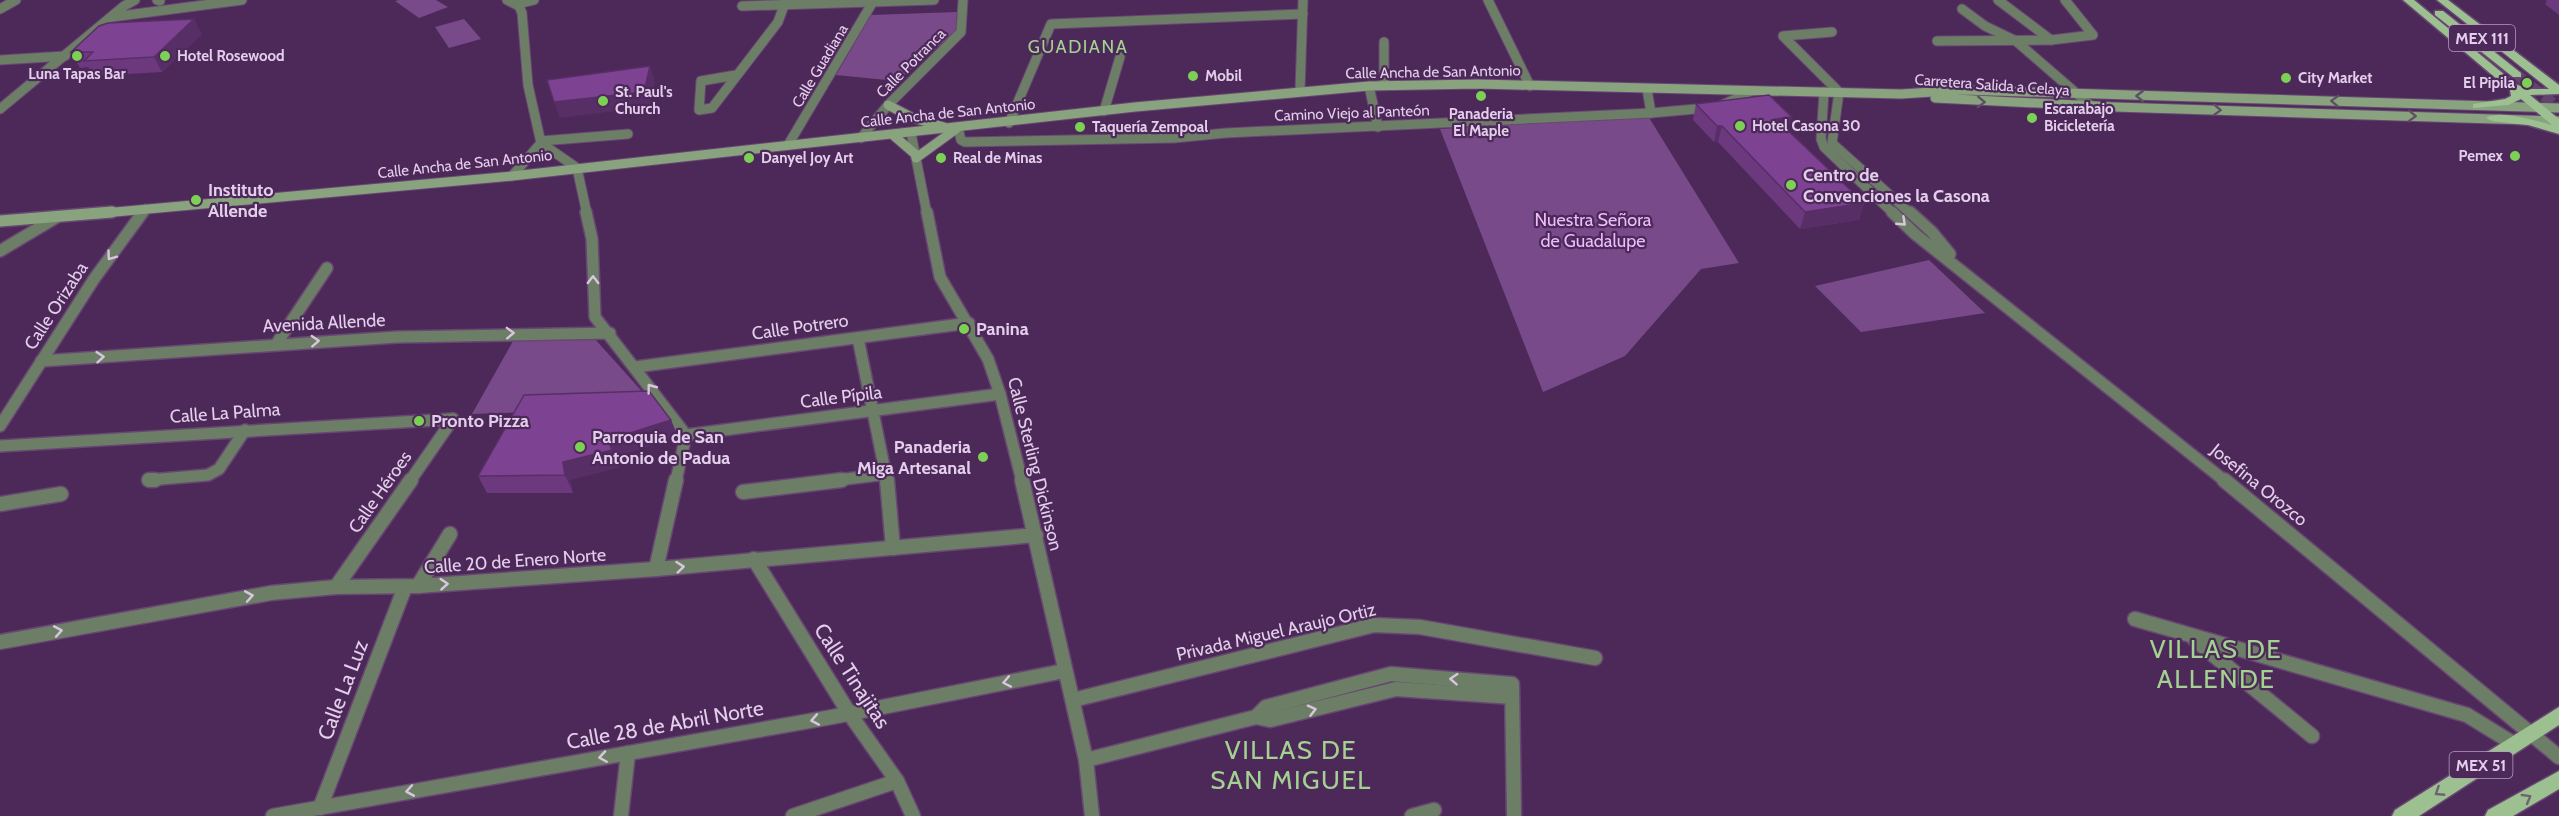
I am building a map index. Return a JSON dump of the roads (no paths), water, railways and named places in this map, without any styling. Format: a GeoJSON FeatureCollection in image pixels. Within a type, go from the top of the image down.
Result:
{"type":"FeatureCollection","features":[{"type":"Feature","properties":{"kind":"main road"},"geometry":{"type":"LineString","coordinates":[[2408,0],[2558,125]]}},
{"type":"Feature","properties":{"kind":"main road","name":"MEX 111"},"geometry":{"type":"LineString","coordinates":[[2423,0],[2517,75]]}},
{"type":"Feature","properties":{"kind":"main road","name":"MEX 111"},"geometry":{"type":"LineString","coordinates":[[2434,0],[2529,75]]}},
{"type":"Feature","properties":{"kind":"main road"},"geometry":{"type":"LineString","coordinates":[[2442,0],[2558,89],[2545,94],[2515,88]]}},
{"type":"Feature","properties":{"kind":"main road","name":"Calle Ancha de San Antonio"},"geometry":{"type":"LineString","coordinates":[[0,221],[512,176],[1104,111],[1369,86],[1530,86],[1902,94]]}},
{"type":"Feature","properties":{"kind":"main road"},"geometry":{"type":"LineString","coordinates":[[2477,106],[2508,102],[2517,97],[2515,88]]}},
{"type":"Feature","properties":{"kind":"main road","name":"Carretera Salida a Celaya"},"geometry":{"type":"LineString","coordinates":[[1902,94],[1963,90],[2559,108]]}},
{"type":"Feature","properties":{"kind":"main road","name":"Carretera Salida a Celaya"},"geometry":{"type":"LineString","coordinates":[[1902,94],[1967,101],[2492,118]]}},
{"type":"Feature","properties":{"kind":"main road"},"geometry":{"type":"LineString","coordinates":[[2184,97],[2196,110]]}},
{"type":"Feature","properties":{"kind":"main road"},"geometry":{"type":"LineString","coordinates":[[888,105],[913,118],[955,129]]}},
{"type":"Feature","properties":{"kind":"main road"},"geometry":{"type":"LineString","coordinates":[[2492,118],[2558,125]]}},
{"type":"Feature","properties":{"kind":"main road"},"geometry":{"type":"LineString","coordinates":[[894,135],[916,156],[955,129]]}},
{"type":"Feature","properties":{"kind":"main road","name":"MEX 51"},"geometry":{"type":"LineString","coordinates":[[2402,816],[2559,715]]}},
{"type":"Feature","properties":{"kind":"main road","name":"MEX 51"},"geometry":{"type":"LineString","coordinates":[[2495,816],[2559,779]]}},
{"type":"Feature","properties":{"kind":"street"},"geometry":{"type":"LineString","coordinates":[[0,9],[16,0]]}},
{"type":"Feature","properties":{"kind":"street"},"geometry":{"type":"LineString","coordinates":[[0,109],[135,0]]}},
{"type":"Feature","properties":{"kind":"street"},"geometry":{"type":"LineString","coordinates":[[153,12],[160,0]]}},
{"type":"Feature","properties":{"kind":"street"},"geometry":{"type":"LineString","coordinates":[[112,17],[242,0]]}},
{"type":"Feature","properties":{"kind":"street"},"geometry":{"type":"LineString","coordinates":[[507,0],[517,4],[534,0]]}},
{"type":"Feature","properties":{"kind":"street"},"geometry":{"type":"LineString","coordinates":[[742,6],[786,2],[934,0]]}},
{"type":"Feature","properties":{"kind":"street","name":"Calle Potranca"},"geometry":{"type":"LineString","coordinates":[[861,138],[888,105],[961,32],[963,0]]}},
{"type":"Feature","properties":{"kind":"street"},"geometry":{"type":"LineString","coordinates":[[1300,91],[1303,0]]}},
{"type":"Feature","properties":{"kind":"street"},"geometry":{"type":"LineString","coordinates":[[1488,0],[1530,86]]}},
{"type":"Feature","properties":{"kind":"street"},"geometry":{"type":"LineString","coordinates":[[1998,0],[2051,40]]}},
{"type":"Feature","properties":{"kind":"street"},"geometry":{"type":"LineString","coordinates":[[1937,41],[2051,40],[2092,35],[2066,0]]}},
{"type":"Feature","properties":{"kind":"street","name":"Calle Guadiana"},"geometry":{"type":"LineString","coordinates":[[788,145],[874,1]]}},
{"type":"Feature","properties":{"kind":"street"},"geometry":{"type":"LineString","coordinates":[[736,75],[701,81],[699,110],[712,108],[778,22],[786,2]]}},
{"type":"Feature","properties":{"kind":"street"},"geometry":{"type":"LineString","coordinates":[[517,4],[522,13],[528,85],[541,142],[577,168],[592,238],[593,310],[598,322],[610,333],[686,435],[656,569]]}},
{"type":"Feature","properties":{"kind":"street"},"geometry":{"type":"LineString","coordinates":[[1962,9],[1985,26],[2016,40],[2091,106]]}},
{"type":"Feature","properties":{"kind":"street"},"geometry":{"type":"LineString","coordinates":[[1009,123],[1051,24],[1303,14]]}},
{"type":"Feature","properties":{"kind":"street"},"geometry":{"type":"LineString","coordinates":[[1832,32],[1783,36],[1839,92]]}},
{"type":"Feature","properties":{"kind":"street"},"geometry":{"type":"LineString","coordinates":[[1384,42],[1384,85]]}},
{"type":"Feature","properties":{"kind":"street"},"geometry":{"type":"LineString","coordinates":[[0,60],[65,56]]}},
{"type":"Feature","properties":{"kind":"street"},"geometry":{"type":"LineString","coordinates":[[1104,111],[1120,57]]}},
{"type":"Feature","properties":{"kind":"street"},"geometry":{"type":"LineString","coordinates":[[1369,86],[1378,127]]}},
{"type":"Feature","properties":{"kind":"street"},"geometry":{"type":"LineString","coordinates":[[1647,89],[1651,113]]}},
{"type":"Feature","properties":{"kind":"street","name":"Camino Viejo al Panteón"},"geometry":{"type":"LineString","coordinates":[[955,129],[961,140],[965,142],[1174,138],[1226,133],[1651,113],[1718,107],[1752,91]]}},
{"type":"Feature","properties":{"kind":"street","name":"Josefina Orozco"},"geometry":{"type":"LineString","coordinates":[[1824,92],[1821,139],[1824,147],[1916,234],[1962,268],[2282,526],[2522,739]]}},
{"type":"Feature","properties":{"kind":"street","name":"Josefina Orozco"},"geometry":{"type":"LineString","coordinates":[[1839,92],[1832,143],[1932,232],[1962,268]]}},
{"type":"Feature","properties":{"kind":"street","name":"Calle Sterling Dickinson"},"geometry":{"type":"LineString","coordinates":[[911,133],[939,277],[945,291],[969,323],[988,359],[1000,394],[1036,535],[1064,671],[1074,700],[1086,760],[1092,816]]}},
{"type":"Feature","properties":{"kind":"street"},"geometry":{"type":"LineString","coordinates":[[512,176],[541,142],[628,134]]}},
{"type":"Feature","properties":{"kind":"street","name":"Calle Orizaba"},"geometry":{"type":"LineString","coordinates":[[0,426],[94,279],[146,209]]}},
{"type":"Feature","properties":{"kind":"street"},"geometry":{"type":"LineString","coordinates":[[0,251],[57,217]]}},
{"type":"Feature","properties":{"kind":"street"},"geometry":{"type":"LineString","coordinates":[[277,342],[327,268]]}},
{"type":"Feature","properties":{"kind":"street","name":"Calle Potrero"},"geometry":{"type":"LineString","coordinates":[[635,368],[969,323]]}},
{"type":"Feature","properties":{"kind":"street","name":"Avenida Allende"},"geometry":{"type":"LineString","coordinates":[[41,361],[277,342],[527,332],[610,333]]}},
{"type":"Feature","properties":{"kind":"street"},"geometry":{"type":"LineString","coordinates":[[858,338],[886,474],[893,548]]}},
{"type":"Feature","properties":{"kind":"street","name":"Calle Pípila"},"geometry":{"type":"LineString","coordinates":[[686,435],[1000,394]]}},
{"type":"Feature","properties":{"kind":"street","name":"Calle La Palma"},"geometry":{"type":"LineString","coordinates":[[0,446],[453,419]]}},
{"type":"Feature","properties":{"kind":"street","name":"Calle Héroes"},"geometry":{"type":"LineString","coordinates":[[336,587],[453,419]]}},
{"type":"Feature","properties":{"kind":"street"},"geometry":{"type":"LineString","coordinates":[[149,480],[208,474],[219,469],[245,430]]}},
{"type":"Feature","properties":{"kind":"street"},"geometry":{"type":"LineString","coordinates":[[743,492],[886,474]]}},
{"type":"Feature","properties":{"kind":"street"},"geometry":{"type":"LineString","coordinates":[[0,504],[60,494]]}},
{"type":"Feature","properties":{"kind":"street","name":"Calle La Luz"},"geometry":{"type":"LineString","coordinates":[[320,807],[411,587],[450,534]]}},
{"type":"Feature","properties":{"kind":"street","name":"Calle 20 de Enero Norte"},"geometry":{"type":"LineString","coordinates":[[0,642],[271,593],[336,587],[411,587],[656,569],[1036,535]]}},
{"type":"Feature","properties":{"kind":"street","name":"Calle Tinajitas"},"geometry":{"type":"LineString","coordinates":[[753,559],[849,712],[897,780],[913,816]]}},
{"type":"Feature","properties":{"kind":"street"},"geometry":{"type":"LineString","coordinates":[[2135,619],[2467,716],[2559,757]]}},
{"type":"Feature","properties":{"kind":"street","name":"Privada Miguel Araujo Ortiz"},"geometry":{"type":"LineString","coordinates":[[1074,700],[1374,626],[1420,627],[1595,658]]}},
{"type":"Feature","properties":{"kind":"street"},"geometry":{"type":"LineString","coordinates":[[2189,635],[2312,736]]}},
{"type":"Feature","properties":{"kind":"street","name":"Calle 28 de Abril Norte"},"geometry":{"type":"LineString","coordinates":[[273,816],[628,753],[1064,671]]}},
{"type":"Feature","properties":{"kind":"street"},"geometry":{"type":"LineString","coordinates":[[1391,674],[1396,689]]}},
{"type":"Feature","properties":{"kind":"street"},"geometry":{"type":"LineString","coordinates":[[1086,760],[1256,717],[1270,720],[1275,712],[1391,674],[1512,684],[1514,814]]}},
{"type":"Feature","properties":{"kind":"street"},"geometry":{"type":"LineString","coordinates":[[1275,712],[1396,689],[1512,697]]}},
{"type":"Feature","properties":{"kind":"street"},"geometry":{"type":"LineString","coordinates":[[621,816],[628,753]]}},
{"type":"Feature","properties":{"kind":"street"},"geometry":{"type":"LineString","coordinates":[[793,816],[897,780]]}},
{"type":"Feature","properties":{"kind":"street"},"geometry":{"type":"LineString","coordinates":[[1412,816],[1434,810]]}},
{"type":"Feature","properties":{"kind":"tunnel"},"geometry":{"type":"LineString","coordinates":[[2517,75],[2559,108]]}},
{"type":"Feature","properties":{"kind":"place","name":"Luna Tapas Bar"},"geometry":{"type":"Point","coordinates":[77,56]}},
{"type":"Feature","properties":{"kind":"place","name":"Hotel Rosewood"},"geometry":{"type":"Point","coordinates":[165,56]}},
{"type":"Feature","properties":{"kind":"place","name":"Mobil"},"geometry":{"type":"Point","coordinates":[1193,76]}},
{"type":"Feature","properties":{"kind":"place","name":"City Market"},"geometry":{"type":"Point","coordinates":[2286,78]}},
{"type":"Feature","properties":{"kind":"place","name":"El Pipila"},"geometry":{"type":"Point","coordinates":[2527,83]}},
{"type":"Feature","properties":{"kind":"place","name":"Panaderia El Maple"},"geometry":{"type":"Point","coordinates":[1481,96]}},
{"type":"Feature","properties":{"kind":"place","name":"St. Paul's Church"},"geometry":{"type":"Point","coordinates":[603,101]}},
{"type":"Feature","properties":{"kind":"place","name":"Escarabajo Bicicletería"},"geometry":{"type":"Point","coordinates":[2032,118]}},
{"type":"Feature","properties":{"kind":"place","name":"Hotel Casona 30"},"geometry":{"type":"Point","coordinates":[1740,126]}},
{"type":"Feature","properties":{"kind":"place","name":"Taquería Zempoal"},"geometry":{"type":"Point","coordinates":[1080,127]}},
{"type":"Feature","properties":{"kind":"place","name":"Pemex"},"geometry":{"type":"Point","coordinates":[2515,156]}},
{"type":"Feature","properties":{"kind":"place","name":"Danyel Joy Art"},"geometry":{"type":"Point","coordinates":[749,158]}},
{"type":"Feature","properties":{"kind":"place","name":"Real de Minas"},"geometry":{"type":"Point","coordinates":[941,158]}},
{"type":"Feature","properties":{"kind":"place","name":"Centro de Convenciones la Casona"},"geometry":{"type":"Point","coordinates":[1791,185]}},
{"type":"Feature","properties":{"kind":"place","name":"Instituto Allende"},"geometry":{"type":"Point","coordinates":[196,200]}},
{"type":"Feature","properties":{"kind":"place","name":"Panina"},"geometry":{"type":"Point","coordinates":[964,329]}},
{"type":"Feature","properties":{"kind":"place","name":"Pronto Pizza"},"geometry":{"type":"Point","coordinates":[419,421]}},
{"type":"Feature","properties":{"kind":"place","name":"Parroquia de San Antonio de Padua"},"geometry":{"type":"Point","coordinates":[580,447]}},
{"type":"Feature","properties":{"kind":"place","name":"Panaderia Miga Artesanal"},"geometry":{"type":"Point","coordinates":[983,457]}},
{"type":"Feature","properties":{"kind":"district","name":"GUADIANA"},"geometry":{"type":"Point","coordinates":[1078,47]}},
{"type":"Feature","properties":{"kind":"district","name":"VILLAS DE ALLENDE"},"geometry":{"type":"Point","coordinates":[2216,664]}},
{"type":"Feature","properties":{"kind":"district","name":"VILLAS DE SAN MIGUEL"},"geometry":{"type":"Point","coordinates":[1291,765]}},
{"type":"Feature","properties":{"kind":"park label","name":"Nuestra Señora de Guadalupe"},"geometry":{"type":"Point","coordinates":[1593,230]}}]}
